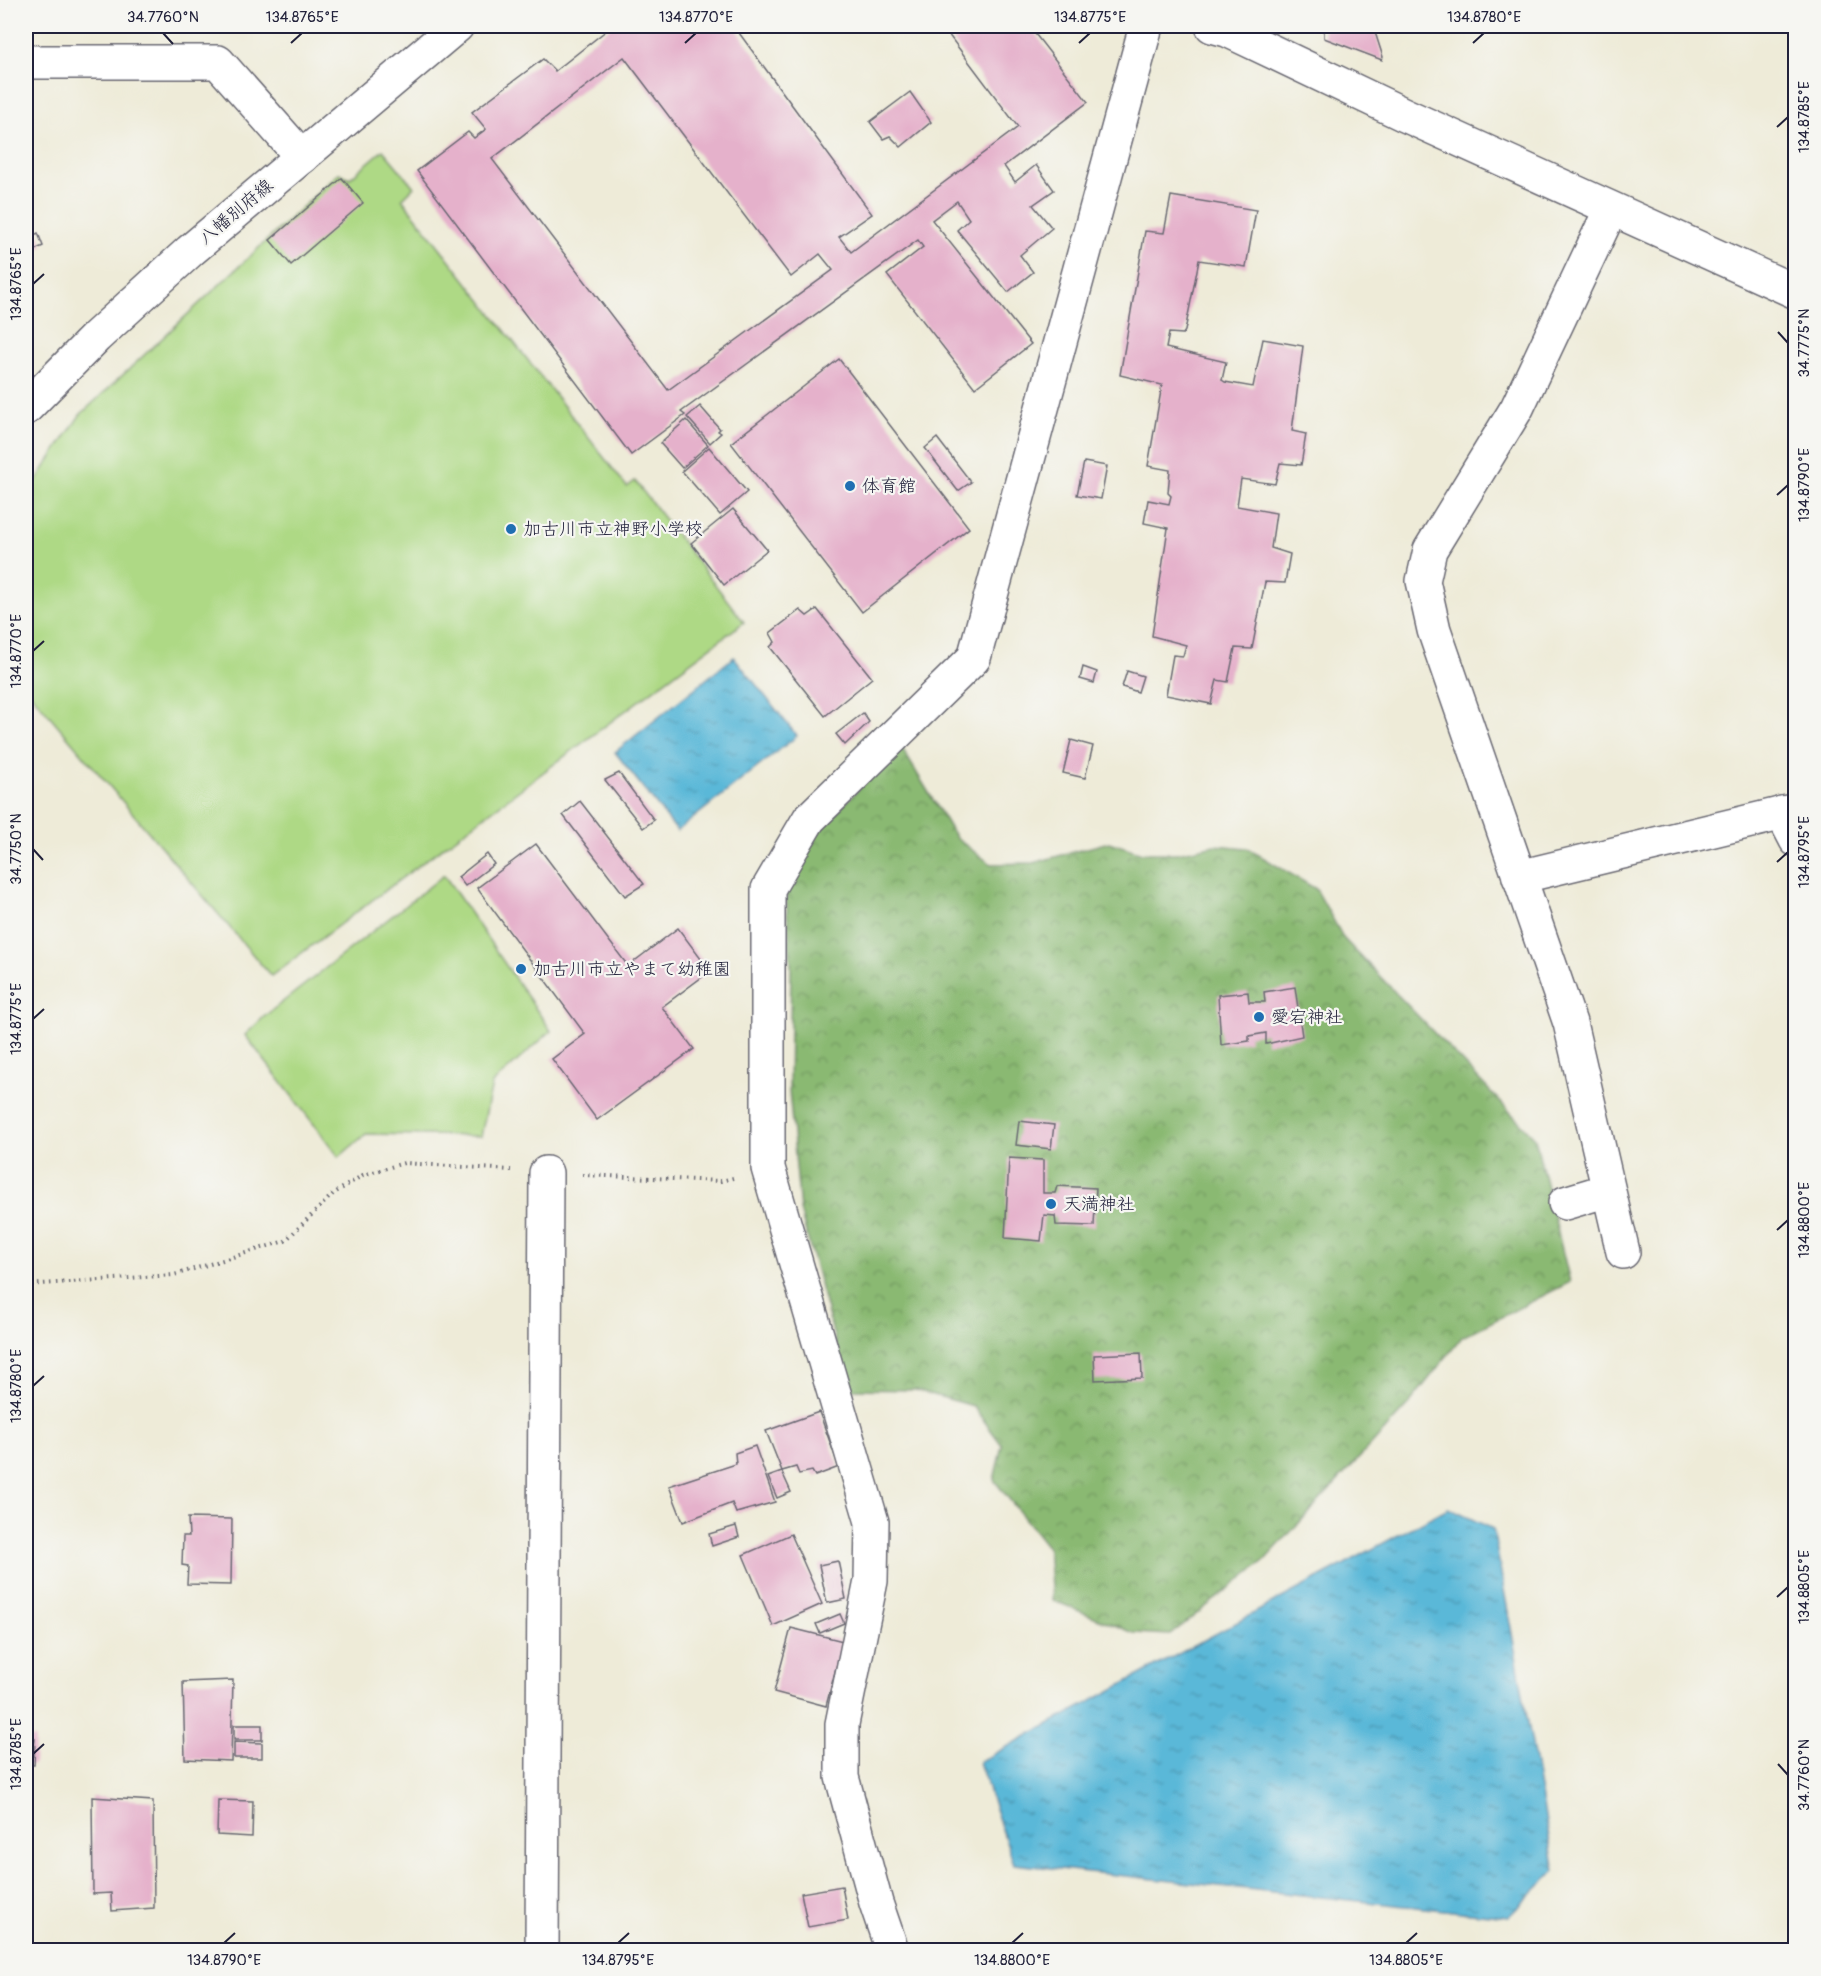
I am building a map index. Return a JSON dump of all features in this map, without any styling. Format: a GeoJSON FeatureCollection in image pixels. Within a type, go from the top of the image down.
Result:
{"type":"FeatureCollection","features":[{"type":"Feature","properties":{"kind":"street","name":"八幡別府線"},"geometry":{"type":"LineString","coordinates":[[26,408],[96,338],[190,251],[457,26]]}},
{"type":"Feature","properties":{"kind":"street"},"geometry":{"type":"LineString","coordinates":[[892,1950],[876,1903],[842,1777],[842,1724],[871,1581],[872,1522],[768,1168],[768,889],[809,819],[974,658],[1146,26]]}},
{"type":"Feature","properties":{"kind":"street"},"geometry":{"type":"LineString","coordinates":[[1212,26],[1227,30],[1405,115],[1796,292]]}},
{"type":"Feature","properties":{"kind":"street"},"geometry":{"type":"LineString","coordinates":[[26,62],[218,62],[302,157]]}},
{"type":"Feature","properties":{"kind":"street"},"geometry":{"type":"LineString","coordinates":[[1611,209],[1517,408],[1430,550],[1423,581],[1434,630],[1570,1023],[1623,1252]]}},
{"type":"Feature","properties":{"kind":"street"},"geometry":{"type":"LineString","coordinates":[[1519,877],[1791,821]]}},
{"type":"Feature","properties":{"kind":"street"},"geometry":{"type":"LineString","coordinates":[[542,1950],[546,1173]]}},
{"type":"Feature","properties":{"kind":"street"},"geometry":{"type":"LineString","coordinates":[[1565,1203],[1608,1190]]}},
{"type":"Feature","properties":{"kind":"path"},"geometry":{"type":"LineString","coordinates":[[26,1286],[174,1275],[285,1241],[333,1194],[363,1175],[404,1163],[546,1173],[721,1181],[768,1168]]}},
{"type":"Feature","properties":{"kind":"green space"},"geometry":{"type":"Polygon","coordinates":[[[383,150],[414,187],[402,199],[627,487],[635,481],[744,622],[271,976],[26,688],[26,495],[80,415],[339,173],[350,178],[383,150]]]}},
{"type":"Feature","properties":{"kind":"green space"},"geometry":{"type":"Polygon","coordinates":[[[900,745],[956,838],[991,864],[1033,863],[1109,842],[1142,853],[1178,853],[1215,845],[1247,848],[1316,889],[1344,939],[1535,1138],[1570,1282],[1462,1337],[1408,1405],[1264,1561],[1170,1635],[1134,1633],[1052,1600],[1048,1548],[994,1480],[1002,1445],[973,1406],[916,1390],[848,1389],[800,1210],[789,1090],[791,966],[784,869],[900,745]]]}},
{"type":"Feature","properties":{"kind":"green space"},"geometry":{"type":"Polygon","coordinates":[[[444,875],[551,1031],[492,1084],[481,1136],[366,1134],[339,1157],[245,1035],[266,1015],[444,875]]]}},
{"type":"Feature","properties":{"kind":"water"},"geometry":{"type":"Polygon","coordinates":[[[734,657],[797,736],[677,831],[615,752],[734,657]]]}},
{"type":"Feature","properties":{"kind":"water"},"geometry":{"type":"Polygon","coordinates":[[[1448,1508],[1493,1529],[1555,1871],[1508,1917],[1014,1864],[979,1762],[1448,1508]]]}},
{"type":"Feature","properties":{"kind":"building"},"geometry":{"type":"Polygon","coordinates":[[[612,26],[734,26],[872,214],[839,237],[851,252],[1018,127],[942,26],[1029,26],[1088,102],[1004,166],[1015,182],[1036,165],[1054,190],[1033,205],[1052,228],[1020,255],[1033,272],[1008,292],[957,230],[969,219],[957,201],[932,220],[1031,344],[975,388],[887,275],[923,247],[918,240],[681,412],[685,415],[631,455],[417,171],[468,132],[474,138],[486,129],[472,112],[543,59],[555,71],[612,26]],[[624,57],[492,159],[668,390],[833,270],[820,254],[791,277],[624,57]]]}},
{"type":"Feature","properties":{"kind":"building"},"geometry":{"type":"Polygon","coordinates":[[[1324,26],[1373,26],[1382,60],[1324,38],[1324,26]]]}},
{"type":"Feature","properties":{"kind":"building"},"geometry":{"type":"Polygon","coordinates":[[[910,92],[931,122],[901,147],[890,136],[883,139],[870,122],[910,92]]]}},
{"type":"Feature","properties":{"kind":"building"},"geometry":{"type":"Polygon","coordinates":[[[342,178],[363,203],[291,265],[270,240],[342,178]]]}},
{"type":"Feature","properties":{"kind":"building"},"geometry":{"type":"Polygon","coordinates":[[[1171,196],[1256,210],[1246,267],[1199,260],[1185,331],[1183,334],[1169,333],[1166,348],[1226,362],[1222,380],[1253,387],[1263,339],[1303,346],[1292,431],[1306,434],[1301,465],[1280,463],[1275,484],[1241,479],[1237,506],[1276,513],[1271,548],[1290,554],[1285,583],[1265,582],[1252,649],[1235,648],[1228,682],[1217,680],[1211,704],[1166,695],[1173,655],[1183,656],[1186,645],[1152,636],[1168,528],[1144,523],[1148,500],[1169,504],[1171,496],[1168,493],[1170,470],[1148,466],[1162,385],[1120,375],[1145,231],[1164,233],[1171,196]]]}},
{"type":"Feature","properties":{"kind":"building"},"geometry":{"type":"Polygon","coordinates":[[[38,233],[43,246],[26,254],[26,239],[38,233]]]}},
{"type":"Feature","properties":{"kind":"building","name":"体育館"},"geometry":{"type":"Polygon","coordinates":[[[839,359],[969,528],[862,612],[731,443],[839,359]]]}},
{"type":"Feature","properties":{"kind":"building"},"geometry":{"type":"Polygon","coordinates":[[[700,406],[720,429],[718,431],[721,433],[710,443],[687,417],[700,406]]]}},
{"type":"Feature","properties":{"kind":"building"},"geometry":{"type":"Polygon","coordinates":[[[686,420],[708,445],[682,468],[660,443],[686,420]]]}},
{"type":"Feature","properties":{"kind":"building"},"geometry":{"type":"Polygon","coordinates":[[[937,438],[971,482],[958,491],[925,448],[937,438]]]}},
{"type":"Feature","properties":{"kind":"building"},"geometry":{"type":"Polygon","coordinates":[[[709,447],[747,492],[720,515],[682,471],[709,447]]]}},
{"type":"Feature","properties":{"kind":"building"},"geometry":{"type":"Polygon","coordinates":[[[1084,462],[1107,466],[1101,499],[1077,495],[1084,462]]]}},
{"type":"Feature","properties":{"kind":"building"},"geometry":{"type":"Polygon","coordinates":[[[733,509],[767,550],[724,585],[691,543],[733,509]]]}},
{"type":"Feature","properties":{"kind":"building"},"geometry":{"type":"Polygon","coordinates":[[[817,609],[872,678],[825,716],[770,647],[775,642],[770,633],[800,610],[807,616],[817,609]]]}},
{"type":"Feature","properties":{"kind":"building"},"geometry":{"type":"Polygon","coordinates":[[[1083,667],[1097,672],[1094,683],[1080,679],[1083,667]]]}},
{"type":"Feature","properties":{"kind":"building"},"geometry":{"type":"Polygon","coordinates":[[[1127,671],[1143,676],[1138,692],[1122,687],[1127,671]]]}},
{"type":"Feature","properties":{"kind":"building"},"geometry":{"type":"Polygon","coordinates":[[[863,713],[869,722],[845,745],[836,734],[863,713]]]}},
{"type":"Feature","properties":{"kind":"building"},"geometry":{"type":"Polygon","coordinates":[[[1071,740],[1093,746],[1085,778],[1063,773],[1071,740]]]}},
{"type":"Feature","properties":{"kind":"building"},"geometry":{"type":"Polygon","coordinates":[[[619,773],[654,820],[643,828],[605,780],[619,773]]]}},
{"type":"Feature","properties":{"kind":"building"},"geometry":{"type":"Polygon","coordinates":[[[580,801],[644,884],[625,896],[563,815],[580,801]]]}},
{"type":"Feature","properties":{"kind":"building"},"geometry":{"type":"Polygon","coordinates":[[[536,844],[628,966],[678,928],[710,971],[662,1007],[694,1049],[597,1120],[552,1059],[585,1034],[477,888],[536,844]]]}},
{"type":"Feature","properties":{"kind":"building"},"geometry":{"type":"Polygon","coordinates":[[[487,854],[494,864],[465,886],[458,877],[487,854]]]}},
{"type":"Feature","properties":{"kind":"building","name":"愛宕神社"},"geometry":{"type":"Polygon","coordinates":[[[1295,987],[1302,1036],[1266,1044],[1266,1033],[1249,1036],[1249,1041],[1221,1045],[1218,995],[1248,992],[1249,1002],[1265,1002],[1264,992],[1295,987]]]}},
{"type":"Feature","properties":{"kind":"building"},"geometry":{"type":"Polygon","coordinates":[[[1019,1121],[1054,1125],[1051,1149],[1016,1145],[1019,1121]]]}},
{"type":"Feature","properties":{"kind":"building","name":"天満神社"},"geometry":{"type":"Polygon","coordinates":[[[1009,1158],[1043,1160],[1043,1193],[1055,1193],[1057,1186],[1096,1188],[1094,1226],[1056,1225],[1055,1216],[1044,1215],[1041,1241],[1005,1238],[1009,1158]]]}},
{"type":"Feature","properties":{"kind":"building"},"geometry":{"type":"Polygon","coordinates":[[[1141,1353],[1142,1378],[1095,1380],[1094,1355],[1141,1353]]]}},
{"type":"Feature","properties":{"kind":"building"},"geometry":{"type":"Polygon","coordinates":[[[819,1412],[839,1467],[815,1476],[812,1471],[799,1474],[796,1467],[782,1471],[766,1431],[819,1412]]]}},
{"type":"Feature","properties":{"kind":"building"},"geometry":{"type":"Polygon","coordinates":[[[755,1446],[775,1502],[736,1513],[732,1503],[683,1522],[669,1486],[736,1464],[735,1453],[755,1446]]]}},
{"type":"Feature","properties":{"kind":"building"},"geometry":{"type":"Polygon","coordinates":[[[782,1472],[791,1492],[777,1498],[768,1477],[782,1472]]]}},
{"type":"Feature","properties":{"kind":"building"},"geometry":{"type":"Polygon","coordinates":[[[188,1518],[232,1519],[231,1585],[187,1584],[188,1566],[182,1565],[183,1536],[189,1536],[188,1518]]]}},
{"type":"Feature","properties":{"kind":"building"},"geometry":{"type":"Polygon","coordinates":[[[736,1526],[739,1537],[712,1546],[709,1534],[736,1526]]]}},
{"type":"Feature","properties":{"kind":"building"},"geometry":{"type":"Polygon","coordinates":[[[791,1534],[822,1604],[773,1626],[743,1555],[791,1534]]]}},
{"type":"Feature","properties":{"kind":"building"},"geometry":{"type":"Polygon","coordinates":[[[838,1561],[846,1599],[827,1603],[819,1565],[838,1561]]]}},
{"type":"Feature","properties":{"kind":"building"},"geometry":{"type":"Polygon","coordinates":[[[840,1614],[844,1623],[820,1633],[816,1624],[840,1614]]]}},
{"type":"Feature","properties":{"kind":"building"},"geometry":{"type":"Polygon","coordinates":[[[791,1628],[843,1641],[826,1706],[774,1692],[791,1628]]]}},
{"type":"Feature","properties":{"kind":"building"},"geometry":{"type":"Polygon","coordinates":[[[26,1645],[31,1646],[27,1704],[26,1704],[26,1645]]]}},
{"type":"Feature","properties":{"kind":"building"},"geometry":{"type":"Polygon","coordinates":[[[233,1680],[231,1761],[185,1759],[183,1682],[233,1680]]]}},
{"type":"Feature","properties":{"kind":"building"},"geometry":{"type":"Polygon","coordinates":[[[234,1725],[262,1725],[262,1740],[234,1740],[234,1725]]]}},
{"type":"Feature","properties":{"kind":"building"},"geometry":{"type":"Polygon","coordinates":[[[35,1738],[34,1765],[26,1765],[26,1739],[35,1738]]]}},
{"type":"Feature","properties":{"kind":"building"},"geometry":{"type":"Polygon","coordinates":[[[234,1742],[262,1743],[262,1758],[234,1758],[234,1742]]]}},
{"type":"Feature","properties":{"kind":"building"},"geometry":{"type":"Polygon","coordinates":[[[92,1797],[153,1801],[154,1908],[112,1911],[111,1893],[93,1894],[92,1797]]]}},
{"type":"Feature","properties":{"kind":"building"},"geometry":{"type":"Polygon","coordinates":[[[218,1800],[253,1801],[252,1837],[217,1835],[218,1800]]]}},
{"type":"Feature","properties":{"kind":"building"},"geometry":{"type":"Polygon","coordinates":[[[842,1886],[848,1920],[808,1927],[801,1893],[842,1886]]]}},
{"type":"Feature","properties":{"kind":"place","name":"体育館"},"geometry":{"type":"Point","coordinates":[850,486]}},
{"type":"Feature","properties":{"kind":"place","name":"加古川市立神野小学校"},"geometry":{"type":"Point","coordinates":[511,529]}},
{"type":"Feature","properties":{"kind":"place","name":"加古川市立やまて幼稚園"},"geometry":{"type":"Point","coordinates":[521,969]}},
{"type":"Feature","properties":{"kind":"place","name":"愛宕神社"},"geometry":{"type":"Point","coordinates":[1259,1017]}},
{"type":"Feature","properties":{"kind":"place","name":"天満神社"},"geometry":{"type":"Point","coordinates":[1051,1204]}}]}
